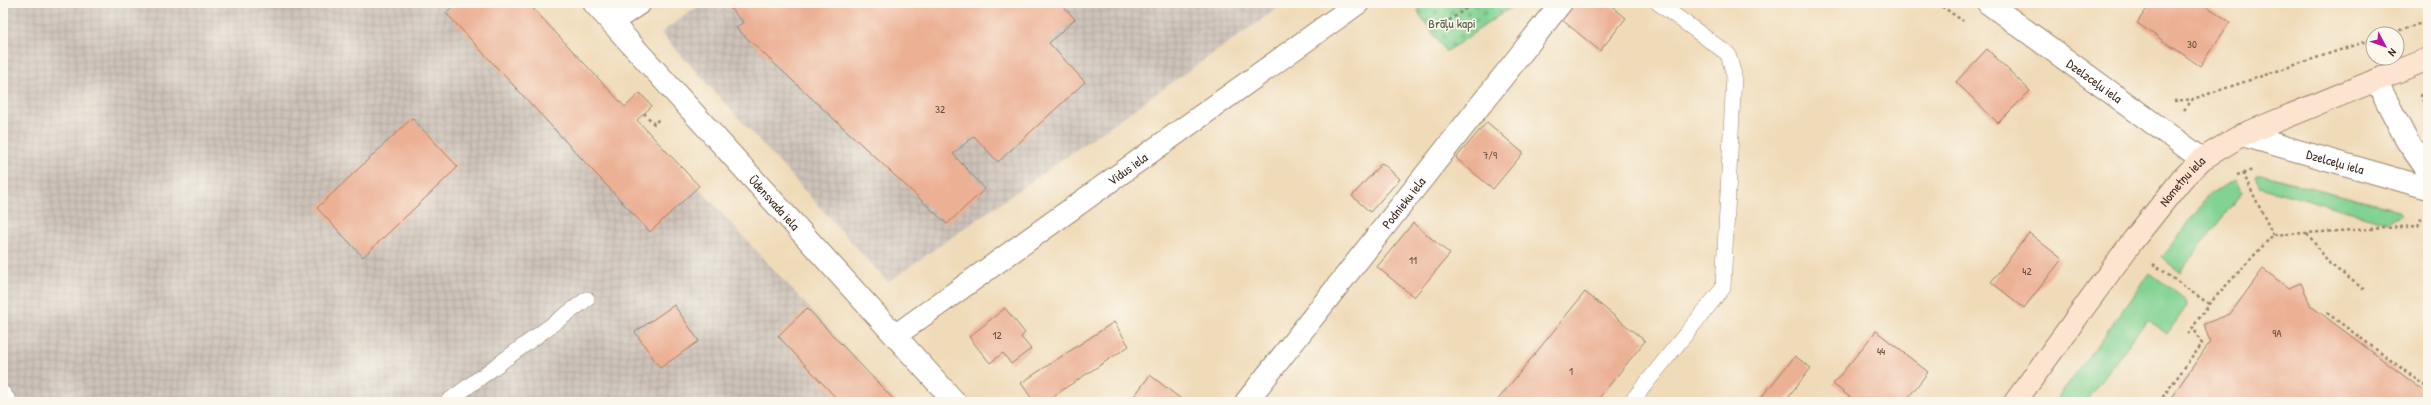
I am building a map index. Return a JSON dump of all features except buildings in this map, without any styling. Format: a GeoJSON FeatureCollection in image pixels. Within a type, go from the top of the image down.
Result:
{"type":"FeatureCollection","features":[{"type":"Feature","properties":{"kind":"street","name":"Ūdensvada iela"},"geometry":{"type":"LineString","coordinates":[[594,3],[896,335],[955,402]]}},
{"type":"Feature","properties":{"kind":"street"},"geometry":{"type":"LineString","coordinates":[[612,22],[640,3]]}},
{"type":"Feature","properties":{"kind":"street","name":"Vidus iela"},"geometry":{"type":"LineString","coordinates":[[896,335],[1358,3]]}},
{"type":"Feature","properties":{"kind":"street","name":"Podnieku iela"},"geometry":{"type":"LineString","coordinates":[[1246,402],[1561,3]]}},
{"type":"Feature","properties":{"kind":"street","name":"Dzelzceļu iela"},"geometry":{"type":"LineString","coordinates":[[1988,3],[2202,159]]}},
{"type":"Feature","properties":{"kind":"street","name":"Nometņu iela"},"geometry":{"type":"LineString","coordinates":[[2014,402],[2131,243],[2182,179],[2202,159],[2242,135],[2428,59]]}},
{"type":"Feature","properties":{"kind":"street"},"geometry":{"type":"LineString","coordinates":[[2376,80],[2407,141],[2428,170]]}},
{"type":"Feature","properties":{"kind":"street","name":"Dzelceļu iela"},"geometry":{"type":"LineString","coordinates":[[2242,135],[2428,188]]}},
{"type":"Feature","properties":{"kind":"lane"},"geometry":{"type":"LineString","coordinates":[[1631,402],[1723,288],[1734,75],[1728,54],[1658,3]]}},
{"type":"Feature","properties":{"kind":"lane"},"geometry":{"type":"LineString","coordinates":[[447,402],[588,299]]}},
{"type":"Feature","properties":{"kind":"lane"},"geometry":{"type":"LineString","coordinates":[[3,394],[10,402]]}},
{"type":"Feature","properties":{"kind":"path"},"geometry":{"type":"LineString","coordinates":[[1444,24],[1474,3]]}},
{"type":"Feature","properties":{"kind":"path"},"geometry":{"type":"LineString","coordinates":[[2405,28],[2428,21]]}},
{"type":"Feature","properties":{"kind":"path"},"geometry":{"type":"LineString","coordinates":[[2420,94],[2428,112]]}},
{"type":"Feature","properties":{"kind":"path"},"geometry":{"type":"LineString","coordinates":[[2230,178],[2260,168]]}},
{"type":"Feature","properties":{"kind":"path"},"geometry":{"type":"LineString","coordinates":[[2243,173],[2272,235]]}},
{"type":"Feature","properties":{"kind":"path"},"geometry":{"type":"LineString","coordinates":[[2188,334],[2209,304],[2272,235],[2418,226],[2423,212],[2428,214]]}},
{"type":"Feature","properties":{"kind":"path"},"geometry":{"type":"LineString","coordinates":[[2306,233],[2330,264],[2366,290]]}},
{"type":"Feature","properties":{"kind":"path"},"geometry":{"type":"LineString","coordinates":[[2151,262],[2209,304]]}},
{"type":"Feature","properties":{"kind":"path"},"geometry":{"type":"LineString","coordinates":[[2327,313],[2428,388]]}},
{"type":"Feature","properties":{"kind":"path"},"geometry":{"type":"LineString","coordinates":[[2159,402],[2202,344],[2193,327]]}},
{"type":"Feature","properties":{"kind":"shaded area"},"geometry":{"type":"Polygon","coordinates":[[[3,3],[528,3],[896,402],[3,402],[3,3]]]}},
{"type":"Feature","properties":{"kind":"shaded area"},"geometry":{"type":"Polygon","coordinates":[[[702,3],[1285,3],[888,282],[661,33],[702,3]]]}},
{"type":"Feature","properties":{"kind":"green space","name":"Brāļu kapi"},"geometry":{"type":"Polygon","coordinates":[[[1428,3],[1517,3],[1446,52],[1417,11],[1428,3]]]}},
{"type":"Feature","properties":{"kind":"green space"},"geometry":{"type":"Polygon","coordinates":[[[2259,174],[2398,210],[2401,215],[2388,222],[2259,187],[2255,176],[2259,174]]]}},
{"type":"Feature","properties":{"kind":"green space"},"geometry":{"type":"Polygon","coordinates":[[[2237,180],[2242,192],[2180,272],[2162,258],[2210,193],[2237,180]]]}},
{"type":"Feature","properties":{"kind":"green space"},"geometry":{"type":"Polygon","coordinates":[[[2150,273],[2186,300],[2187,306],[2167,334],[2147,320],[2085,402],[2055,402],[2150,273]]]}}]}
